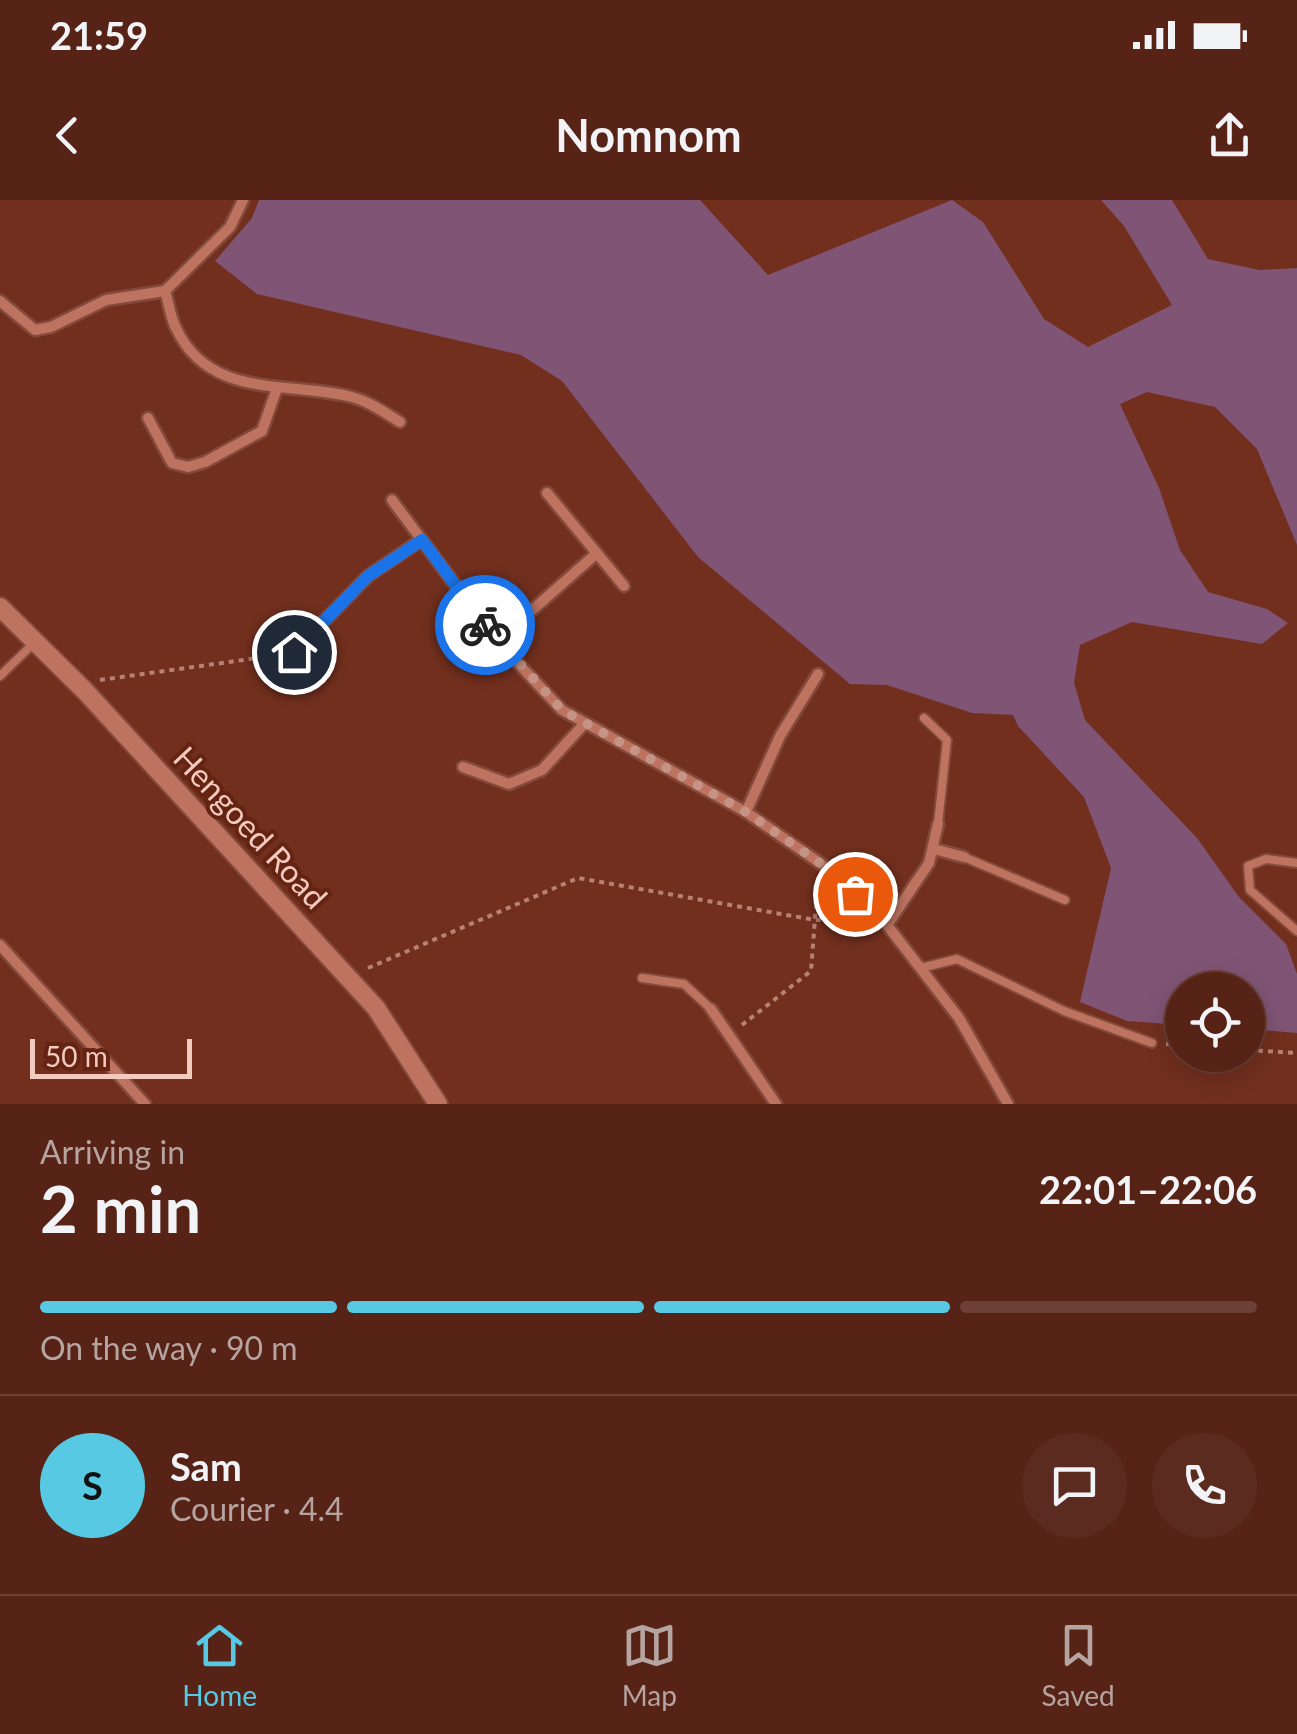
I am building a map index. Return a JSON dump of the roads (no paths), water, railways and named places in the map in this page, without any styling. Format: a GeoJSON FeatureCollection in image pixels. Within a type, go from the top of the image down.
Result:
{"type":"FeatureCollection","features":[{"type":"Feature","properties":{"kind":"street"},"geometry":{"type":"LineString","coordinates":[[0,301],[27,328],[35,330],[51,328],[106,300],[166,291],[230,227],[244,200]]}},
{"type":"Feature","properties":{"kind":"street"},"geometry":{"type":"LineString","coordinates":[[166,291],[174,325],[203,364],[232,379],[356,398],[400,422]]}},
{"type":"Feature","properties":{"kind":"street"},"geometry":{"type":"LineString","coordinates":[[148,418],[172,463],[188,467],[262,431],[278,388]]}},
{"type":"Feature","properties":{"kind":"street"},"geometry":{"type":"LineString","coordinates":[[547,492],[624,586]]}},
{"type":"Feature","properties":{"kind":"street"},"geometry":{"type":"LineString","coordinates":[[392,500],[497,640],[562,710],[746,812],[819,863],[884,922],[959,1018],[1008,1104]]}},
{"type":"Feature","properties":{"kind":"street"},"geometry":{"type":"LineString","coordinates":[[312,676],[294,652],[368,576],[422,540]]}},
{"type":"Feature","properties":{"kind":"street"},"geometry":{"type":"LineString","coordinates":[[497,640],[597,553]]}},
{"type":"Feature","properties":{"kind":"street","name":"Hengoed Road"},"geometry":{"type":"LineString","coordinates":[[0,607],[77,682],[376,1008],[438,1104]]}},
{"type":"Feature","properties":{"kind":"street"},"geometry":{"type":"LineString","coordinates":[[746,812],[780,736],[818,674]]}},
{"type":"Feature","properties":{"kind":"street"},"geometry":{"type":"LineString","coordinates":[[464,767],[509,784],[542,770],[585,724]]}},
{"type":"Feature","properties":{"kind":"street"},"geometry":{"type":"LineString","coordinates":[[884,922],[934,849],[938,824]]}},
{"type":"Feature","properties":{"kind":"street"},"geometry":{"type":"LineString","coordinates":[[934,849],[964,857]]}},
{"type":"Feature","properties":{"kind":"street"},"geometry":{"type":"LineString","coordinates":[[0,945],[145,1104]]}},
{"type":"Feature","properties":{"kind":"street"},"geometry":{"type":"LineString","coordinates":[[712,1009],[776,1104]]}},
{"type":"Feature","properties":{"kind":"lane"},"geometry":{"type":"LineString","coordinates":[[0,676],[35,642]]}},
{"type":"Feature","properties":{"kind":"lane"},"geometry":{"type":"LineString","coordinates":[[924,718],[947,740],[938,824]]}},
{"type":"Feature","properties":{"kind":"lane"},"geometry":{"type":"LineString","coordinates":[[964,857],[1066,900]]}},
{"type":"Feature","properties":{"kind":"lane"},"geometry":{"type":"LineString","coordinates":[[1297,862],[1266,859],[1248,866],[1250,890],[1297,931]]}},
{"type":"Feature","properties":{"kind":"lane"},"geometry":{"type":"LineString","coordinates":[[921,968],[958,959],[1064,1010],[1152,1043]]}},
{"type":"Feature","properties":{"kind":"lane"},"geometry":{"type":"LineString","coordinates":[[642,978],[684,984],[712,1009]]}}]}
